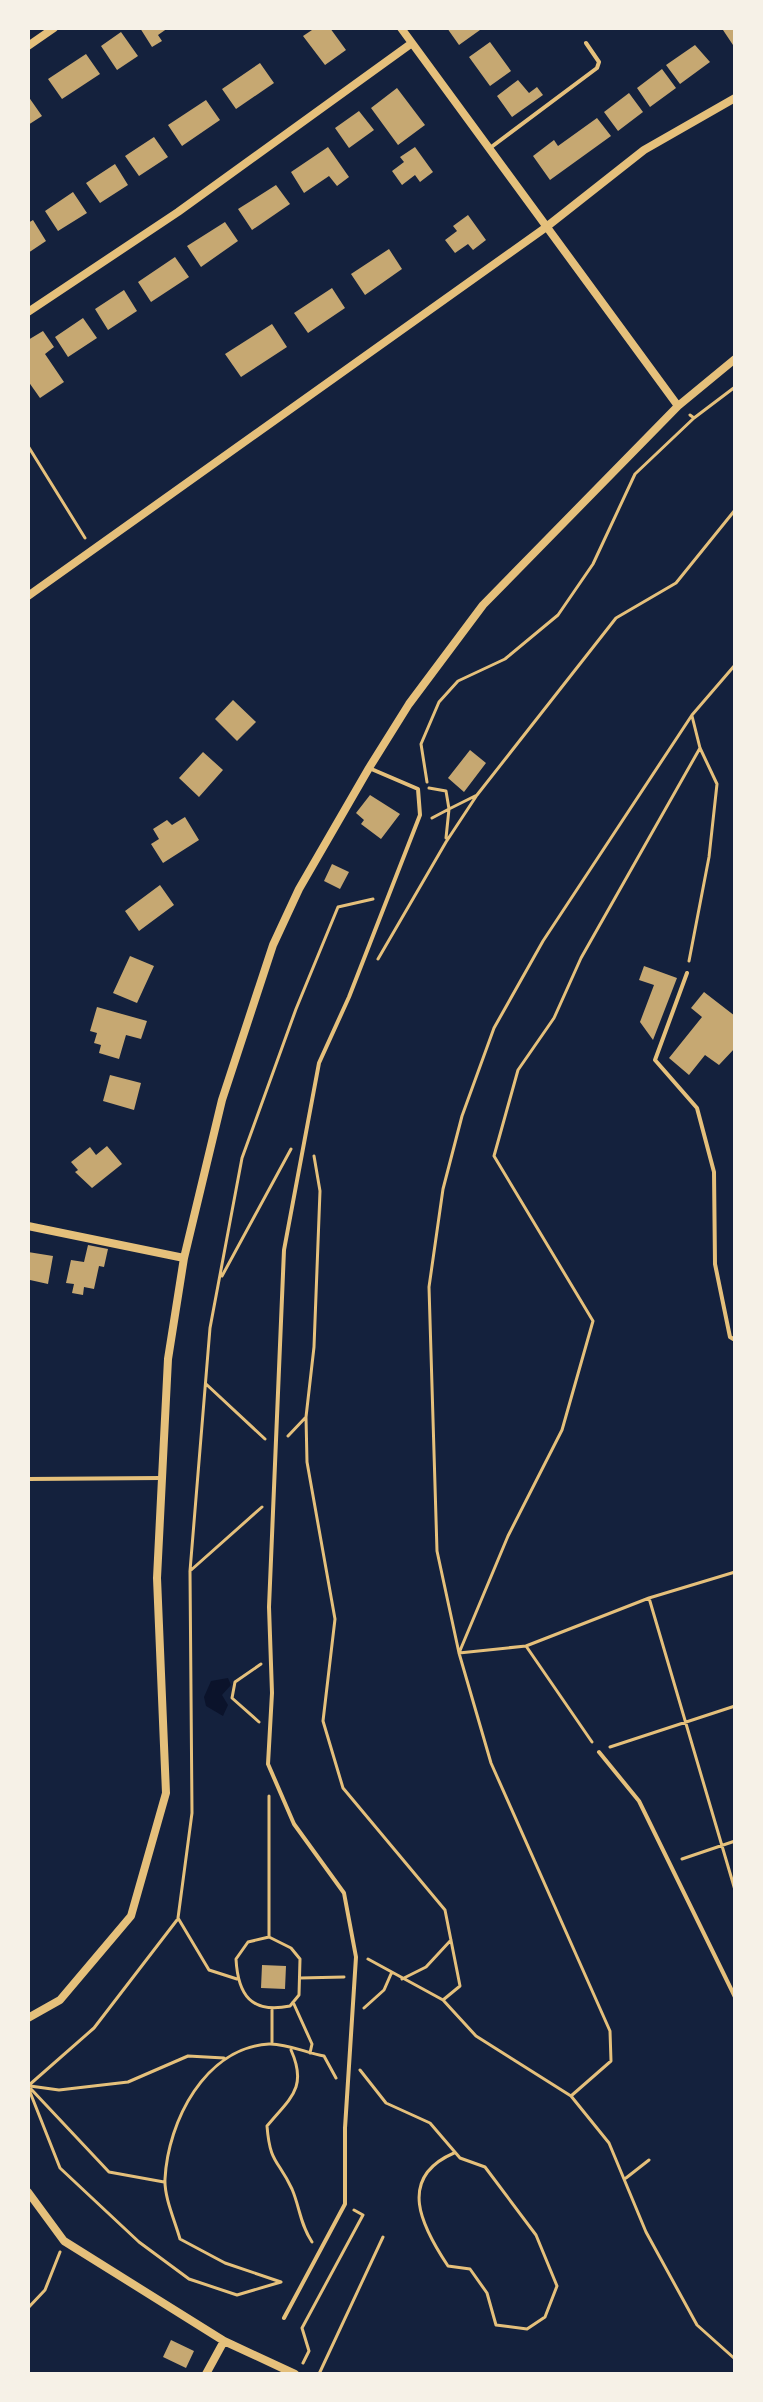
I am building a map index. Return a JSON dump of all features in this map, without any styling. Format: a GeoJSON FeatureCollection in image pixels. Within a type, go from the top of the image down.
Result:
{"type":"FeatureCollection","features":[{"type":"Feature","properties":{"kind":"street"},"geometry":{"type":"LineString","coordinates":[[28,46],[54,28]]}},
{"type":"Feature","properties":{"kind":"street"},"geometry":{"type":"LineString","coordinates":[[401,28],[678,406]]}},
{"type":"Feature","properties":{"kind":"street"},"geometry":{"type":"LineString","coordinates":[[28,312],[178,212],[412,43]]}},
{"type":"Feature","properties":{"kind":"street"},"geometry":{"type":"LineString","coordinates":[[28,596],[94,552],[545,228],[644,150],[735,98]]}},
{"type":"Feature","properties":{"kind":"street"},"geometry":{"type":"LineString","coordinates":[[28,2018],[60,2000],[131,1916],[166,1793],[157,1578],[168,1359],[184,1258],[222,1100],[273,945],[299,889],[369,768],[409,704],[483,605],[678,406],[735,359]]}},
{"type":"Feature","properties":{"kind":"street"},"geometry":{"type":"LineString","coordinates":[[28,1226],[184,1258]]}},
{"type":"Feature","properties":{"kind":"street"},"geometry":{"type":"LineString","coordinates":[[28,2192],[64,2241],[224,2341],[298,2372]]}},
{"type":"Feature","properties":{"kind":"street"},"geometry":{"type":"LineString","coordinates":[[206,2374],[224,2341]]}},
{"type":"Feature","properties":{"kind":"lane"},"geometry":{"type":"LineString","coordinates":[[490,148],[597,68],[599,62],[586,43]]}},
{"type":"Feature","properties":{"kind":"lane"},"geometry":{"type":"LineString","coordinates":[[284,2318],[345,2204],[347,2099],[356,1957],[344,1893],[294,1824],[268,1764],[272,1693],[268,1659],[284,1250],[319,1063],[420,815],[418,789],[369,768]]}},
{"type":"Feature","properties":{"kind":"lane"},"geometry":{"type":"LineString","coordinates":[[687,973],[655,1060],[697,1108],[714,1172],[715,1264],[730,1337],[735,1340]]}},
{"type":"Feature","properties":{"kind":"lane"},"geometry":{"type":"LineString","coordinates":[[28,1479],[162,1478]]}},
{"type":"Feature","properties":{"kind":"lane"},"geometry":{"type":"LineString","coordinates":[[599,1752],[639,1801],[735,1997]]}},
{"type":"Feature","properties":{"kind":"path"},"geometry":{"type":"LineString","coordinates":[[446,842],[449,809],[446,791],[428,787],[421,744],[439,702],[458,681],[505,659],[558,615],[593,564],[635,474],[694,418],[735,387]]}},
{"type":"Feature","properties":{"kind":"path"},"geometry":{"type":"LineString","coordinates":[[678,406],[694,418]]}},
{"type":"Feature","properties":{"kind":"path"},"geometry":{"type":"LineString","coordinates":[[28,446],[94,552]]}},
{"type":"Feature","properties":{"kind":"path"},"geometry":{"type":"LineString","coordinates":[[371,970],[477,795],[616,618],[676,583],[735,510]]}},
{"type":"Feature","properties":{"kind":"path"},"geometry":{"type":"LineString","coordinates":[[571,2096],[611,2061],[610,2031],[491,1763],[459,1653],[437,1551],[429,1287],[443,1189],[462,1116],[494,1028],[543,941],[692,715],[735,665]]}},
{"type":"Feature","properties":{"kind":"path"},"geometry":{"type":"LineString","coordinates":[[687,973],[709,857],[717,784],[700,748],[692,715]]}},
{"type":"Feature","properties":{"kind":"path"},"geometry":{"type":"LineString","coordinates":[[459,1653],[508,1536],[562,1430],[593,1321],[494,1156],[518,1070],[554,1018],[581,958],[700,748]]}},
{"type":"Feature","properties":{"kind":"path"},"geometry":{"type":"LineString","coordinates":[[420,815],[436,819],[477,795]]}},
{"type":"Feature","properties":{"kind":"path"},"geometry":{"type":"LineString","coordinates":[[28,2086],[94,2028],[178,1918],[192,1813],[190,1571],[206,1383],[219,1281],[242,1158],[296,1009],[338,907],[389,896]]}},
{"type":"Feature","properties":{"kind":"path"},"geometry":{"type":"LineString","coordinates":[[219,1281],[293,1145]]}},
{"type":"Feature","properties":{"kind":"path"},"geometry":{"type":"LineString","coordinates":[[313,1147],[320,1191],[318,1298],[306,1417],[307,1462],[335,1619],[323,1721],[343,1788],[445,1910],[460,1986],[443,2000]]}},
{"type":"Feature","properties":{"kind":"path"},"geometry":{"type":"LineString","coordinates":[[206,1383],[276,1449],[306,1417]]}},
{"type":"Feature","properties":{"kind":"path"},"geometry":{"type":"LineString","coordinates":[[190,1571],[276,1494]]}},
{"type":"Feature","properties":{"kind":"path"},"geometry":{"type":"LineString","coordinates":[[459,1653],[526,1646],[649,1598],[735,1572]]}},
{"type":"Feature","properties":{"kind":"path"},"geometry":{"type":"LineString","coordinates":[[649,1598],[735,1890]]}},
{"type":"Feature","properties":{"kind":"path"},"geometry":{"type":"LineString","coordinates":[[526,1646],[599,1752],[683,1721],[735,1706]]}},
{"type":"Feature","properties":{"kind":"path"},"geometry":{"type":"LineString","coordinates":[[268,1659],[235,1682],[232,1698],[247,1715],[269,1729]]}},
{"type":"Feature","properties":{"kind":"path"},"geometry":{"type":"LineString","coordinates":[[269,1796],[269,1937]]}},
{"type":"Feature","properties":{"kind":"path"},"geometry":{"type":"LineString","coordinates":[[668,1863],[735,1841]]}},
{"type":"Feature","properties":{"kind":"path"},"geometry":{"type":"LineString","coordinates":[[178,1918],[209,1970],[237,1979]]}},
{"type":"Feature","properties":{"kind":"path"},"geometry":{"type":"LineString","coordinates":[[269,1937],[291,1948],[300,1959],[299,1995],[290,2006],[272,2010],[253,2003],[240,1988],[236,1959],[248,1942],[269,1937]]}},
{"type":"Feature","properties":{"kind":"path"},"geometry":{"type":"LineString","coordinates":[[402,1979],[426,1967],[451,1940]]}},
{"type":"Feature","properties":{"kind":"path"},"geometry":{"type":"LineString","coordinates":[[356,1957],[375,1960],[402,1979],[443,2000],[476,2036],[571,2096],[609,2143],[646,2232],[697,2325],[735,2359]]}},
{"type":"Feature","properties":{"kind":"path"},"geometry":{"type":"LineString","coordinates":[[352,2018],[384,1990],[392,1973]]}},
{"type":"Feature","properties":{"kind":"path"},"geometry":{"type":"LineString","coordinates":[[300,1978],[355,1977]]}},
{"type":"Feature","properties":{"kind":"path"},"geometry":{"type":"LineString","coordinates":[[293,2002],[312,2044],[310,2053]]}},
{"type":"Feature","properties":{"kind":"path"},"geometry":{"type":"LineString","coordinates":[[272,2010],[272,2043]]}},
{"type":"Feature","properties":{"kind":"path"},"geometry":{"type":"LineString","coordinates":[[28,2086],[60,2168],[139,2242],[189,2279],[237,2295],[281,2282],[225,2263],[180,2239],[164,2182],[172,2132],[197,2088],[224,2058],[240,2050],[272,2043],[324,2056],[347,2099]]}},
{"type":"Feature","properties":{"kind":"path"},"geometry":{"type":"LineString","coordinates":[[291,2049],[299,2068],[298,2089],[267,2126],[270,2155],[293,2190],[300,2225],[319,2252]]}},
{"type":"Feature","properties":{"kind":"path"},"geometry":{"type":"LineString","coordinates":[[28,2086],[59,2090],[128,2082],[188,2056],[224,2058]]}},
{"type":"Feature","properties":{"kind":"path"},"geometry":{"type":"LineString","coordinates":[[350,2058],[386,2103],[430,2123],[454,2153],[485,2167],[536,2235],[557,2286],[545,2317],[527,2329],[496,2325],[487,2293],[470,2269],[448,2266],[428,2236],[417,2202],[424,2176],[454,2153]]}},
{"type":"Feature","properties":{"kind":"path"},"geometry":{"type":"LineString","coordinates":[[28,2086],[109,2172],[164,2182]]}},
{"type":"Feature","properties":{"kind":"path"},"geometry":{"type":"LineString","coordinates":[[626,2178],[649,2160]]}},
{"type":"Feature","properties":{"kind":"path"},"geometry":{"type":"LineString","coordinates":[[298,2372],[309,2351],[302,2328],[363,2215]]}},
{"type":"Feature","properties":{"kind":"path"},"geometry":{"type":"LineString","coordinates":[[319,2374],[383,2237]]}},
{"type":"Feature","properties":{"kind":"path"},"geometry":{"type":"LineString","coordinates":[[28,2308],[45,2290],[64,2241]]}},
{"type":"Feature","properties":{"kind":"water"},"geometry":{"type":"Polygon","coordinates":[[[228,1678],[231,1685],[222,1695],[228,1705],[223,1716],[206,1706],[204,1697],[211,1681],[228,1678]]]}},
{"type":"Feature","properties":{"kind":"building"},"geometry":{"type":"Polygon","coordinates":[[[140,28],[168,28],[158,35],[162,41],[152,47],[140,28]]]}},
{"type":"Feature","properties":{"kind":"building"},"geometry":{"type":"Polygon","coordinates":[[[315,28],[330,28],[346,50],[325,65],[303,36],[315,28]]]}},
{"type":"Feature","properties":{"kind":"building"},"geometry":{"type":"Polygon","coordinates":[[[447,28],[479,28],[480,30],[459,45],[447,28]]]}},
{"type":"Feature","properties":{"kind":"building"},"geometry":{"type":"Polygon","coordinates":[[[735,28],[735,48],[723,30],[735,28]]]}},
{"type":"Feature","properties":{"kind":"building"},"geometry":{"type":"Polygon","coordinates":[[[121,32],[138,56],[117,70],[101,46],[121,32]]]}},
{"type":"Feature","properties":{"kind":"building"},"geometry":{"type":"Polygon","coordinates":[[[490,42],[511,71],[490,86],[469,57],[490,42]]]}},
{"type":"Feature","properties":{"kind":"building"},"geometry":{"type":"Polygon","coordinates":[[[695,45],[710,62],[680,84],[666,65],[695,45]]]}},
{"type":"Feature","properties":{"kind":"building"},"geometry":{"type":"Polygon","coordinates":[[[86,54],[100,74],[62,99],[48,79],[86,54]]]}},
{"type":"Feature","properties":{"kind":"building"},"geometry":{"type":"Polygon","coordinates":[[[260,63],[274,83],[236,109],[222,89],[260,63]]]}},
{"type":"Feature","properties":{"kind":"building"},"geometry":{"type":"Polygon","coordinates":[[[662,69],[676,88],[650,107],[637,88],[662,69]]]}},
{"type":"Feature","properties":{"kind":"building"},"geometry":{"type":"Polygon","coordinates":[[[518,80],[529,93],[537,87],[543,95],[512,117],[497,96],[518,80]]]}},
{"type":"Feature","properties":{"kind":"building"},"geometry":{"type":"Polygon","coordinates":[[[397,88],[425,125],[398,145],[371,108],[397,88]]]}},
{"type":"Feature","properties":{"kind":"building"},"geometry":{"type":"Polygon","coordinates":[[[629,93],[643,112],[618,131],[604,112],[629,93]]]}},
{"type":"Feature","properties":{"kind":"building"},"geometry":{"type":"Polygon","coordinates":[[[28,96],[42,116],[28,125],[28,96]]]}},
{"type":"Feature","properties":{"kind":"building"},"geometry":{"type":"Polygon","coordinates":[[[206,100],[220,120],[182,146],[168,125],[206,100]]]}},
{"type":"Feature","properties":{"kind":"building"},"geometry":{"type":"Polygon","coordinates":[[[359,111],[374,130],[349,148],[335,128],[359,111]]]}},
{"type":"Feature","properties":{"kind":"building"},"geometry":{"type":"Polygon","coordinates":[[[597,118],[611,136],[550,180],[533,156],[554,140],[558,146],[597,118]]]}},
{"type":"Feature","properties":{"kind":"building"},"geometry":{"type":"Polygon","coordinates":[[[154,137],[168,157],[139,176],[125,156],[154,137]]]}},
{"type":"Feature","properties":{"kind":"building"},"geometry":{"type":"Polygon","coordinates":[[[328,147],[349,177],[337,186],[329,176],[304,193],[291,172],[328,147]]]}},
{"type":"Feature","properties":{"kind":"building"},"geometry":{"type":"Polygon","coordinates":[[[415,147],[433,172],[420,182],[415,175],[402,185],[392,171],[404,162],[400,157],[415,147]]]}},
{"type":"Feature","properties":{"kind":"building"},"geometry":{"type":"Polygon","coordinates":[[[115,164],[128,185],[100,203],[86,183],[115,164]]]}},
{"type":"Feature","properties":{"kind":"building"},"geometry":{"type":"Polygon","coordinates":[[[276,185],[290,204],[252,230],[238,209],[276,185]]]}},
{"type":"Feature","properties":{"kind":"building"},"geometry":{"type":"Polygon","coordinates":[[[73,192],[87,213],[58,231],[45,211],[73,192]]]}},
{"type":"Feature","properties":{"kind":"building"},"geometry":{"type":"Polygon","coordinates":[[[468,215],[486,240],[473,250],[468,244],[455,253],[445,240],[457,231],[453,226],[468,215]]]}},
{"type":"Feature","properties":{"kind":"building"},"geometry":{"type":"Polygon","coordinates":[[[33,220],[46,241],[28,253],[28,223],[33,220]]]}},
{"type":"Feature","properties":{"kind":"building"},"geometry":{"type":"Polygon","coordinates":[[[225,222],[238,241],[201,267],[187,246],[225,222]]]}},
{"type":"Feature","properties":{"kind":"building"},"geometry":{"type":"Polygon","coordinates":[[[389,249],[402,269],[365,295],[351,274],[389,249]]]}},
{"type":"Feature","properties":{"kind":"building"},"geometry":{"type":"Polygon","coordinates":[[[175,257],[189,277],[151,302],[138,282],[175,257]]]}},
{"type":"Feature","properties":{"kind":"building"},"geometry":{"type":"Polygon","coordinates":[[[332,288],[345,308],[308,333],[294,313],[332,288]]]}},
{"type":"Feature","properties":{"kind":"building"},"geometry":{"type":"Polygon","coordinates":[[[124,290],[137,311],[108,330],[95,309],[124,290]]]}},
{"type":"Feature","properties":{"kind":"building"},"geometry":{"type":"Polygon","coordinates":[[[83,318],[97,338],[68,357],[55,337],[83,318]]]}},
{"type":"Feature","properties":{"kind":"building"},"geometry":{"type":"Polygon","coordinates":[[[272,324],[287,347],[241,377],[225,354],[272,324]]]}},
{"type":"Feature","properties":{"kind":"building"},"geometry":{"type":"Polygon","coordinates":[[[43,331],[54,347],[45,354],[64,382],[40,398],[28,381],[28,340],[43,331]]]}},
{"type":"Feature","properties":{"kind":"building"},"geometry":{"type":"Polygon","coordinates":[[[233,700],[256,722],[237,741],[215,719],[233,700]]]}},
{"type":"Feature","properties":{"kind":"building"},"geometry":{"type":"Polygon","coordinates":[[[470,750],[486,763],[464,792],[448,778],[470,750]]]}},
{"type":"Feature","properties":{"kind":"building"},"geometry":{"type":"Polygon","coordinates":[[[203,752],[223,770],[199,797],[179,778],[203,752]]]}},
{"type":"Feature","properties":{"kind":"building"},"geometry":{"type":"Polygon","coordinates":[[[370,795],[400,814],[381,839],[361,824],[364,820],[356,813],[370,795]]]}},
{"type":"Feature","properties":{"kind":"building"},"geometry":{"type":"Polygon","coordinates":[[[185,817],[199,840],[163,863],[151,844],[159,839],[153,829],[167,820],[172,825],[185,817]]]}},
{"type":"Feature","properties":{"kind":"building"},"geometry":{"type":"Polygon","coordinates":[[[332,864],[349,872],[340,889],[324,881],[332,864]]]}},
{"type":"Feature","properties":{"kind":"building"},"geometry":{"type":"Polygon","coordinates":[[[160,885],[174,905],[139,931],[125,911],[160,885]]]}},
{"type":"Feature","properties":{"kind":"building"},"geometry":{"type":"Polygon","coordinates":[[[130,956],[154,966],[137,1003],[113,993],[130,956]]]}},
{"type":"Feature","properties":{"kind":"building"},"geometry":{"type":"Polygon","coordinates":[[[644,966],[677,978],[653,1040],[640,1022],[654,985],[639,980],[644,966]]]}},
{"type":"Feature","properties":{"kind":"building"},"geometry":{"type":"Polygon","coordinates":[[[704,992],[735,1016],[735,1048],[719,1065],[705,1055],[689,1075],[669,1058],[702,1017],[691,1008],[704,992]]]}},
{"type":"Feature","properties":{"kind":"building"},"geometry":{"type":"Polygon","coordinates":[[[97,1007],[147,1021],[141,1039],[126,1035],[119,1059],[99,1053],[101,1045],[94,1043],[97,1033],[90,1031],[97,1007]]]}},
{"type":"Feature","properties":{"kind":"building"},"geometry":{"type":"Polygon","coordinates":[[[110,1075],[141,1083],[134,1110],[103,1101],[110,1075]]]}},
{"type":"Feature","properties":{"kind":"building"},"geometry":{"type":"Polygon","coordinates":[[[107,1146],[122,1164],[92,1188],[75,1172],[78,1170],[71,1162],[90,1147],[96,1155],[107,1146]]]}},
{"type":"Feature","properties":{"kind":"building"},"geometry":{"type":"Polygon","coordinates":[[[88,1245],[108,1249],[104,1267],[99,1266],[94,1289],[84,1287],[83,1295],[72,1293],[74,1284],[66,1283],[71,1260],[84,1262],[88,1245]]]}},
{"type":"Feature","properties":{"kind":"building"},"geometry":{"type":"Polygon","coordinates":[[[28,1252],[53,1256],[48,1284],[30,1280],[28,1252]]]}},
{"type":"Feature","properties":{"kind":"building"},"geometry":{"type":"Polygon","coordinates":[[[262,1965],[286,1966],[285,1989],[261,1988],[262,1965]]]}},
{"type":"Feature","properties":{"kind":"building"},"geometry":{"type":"Polygon","coordinates":[[[171,2340],[194,2351],[186,2368],[163,2357],[171,2340]]]}}]}
